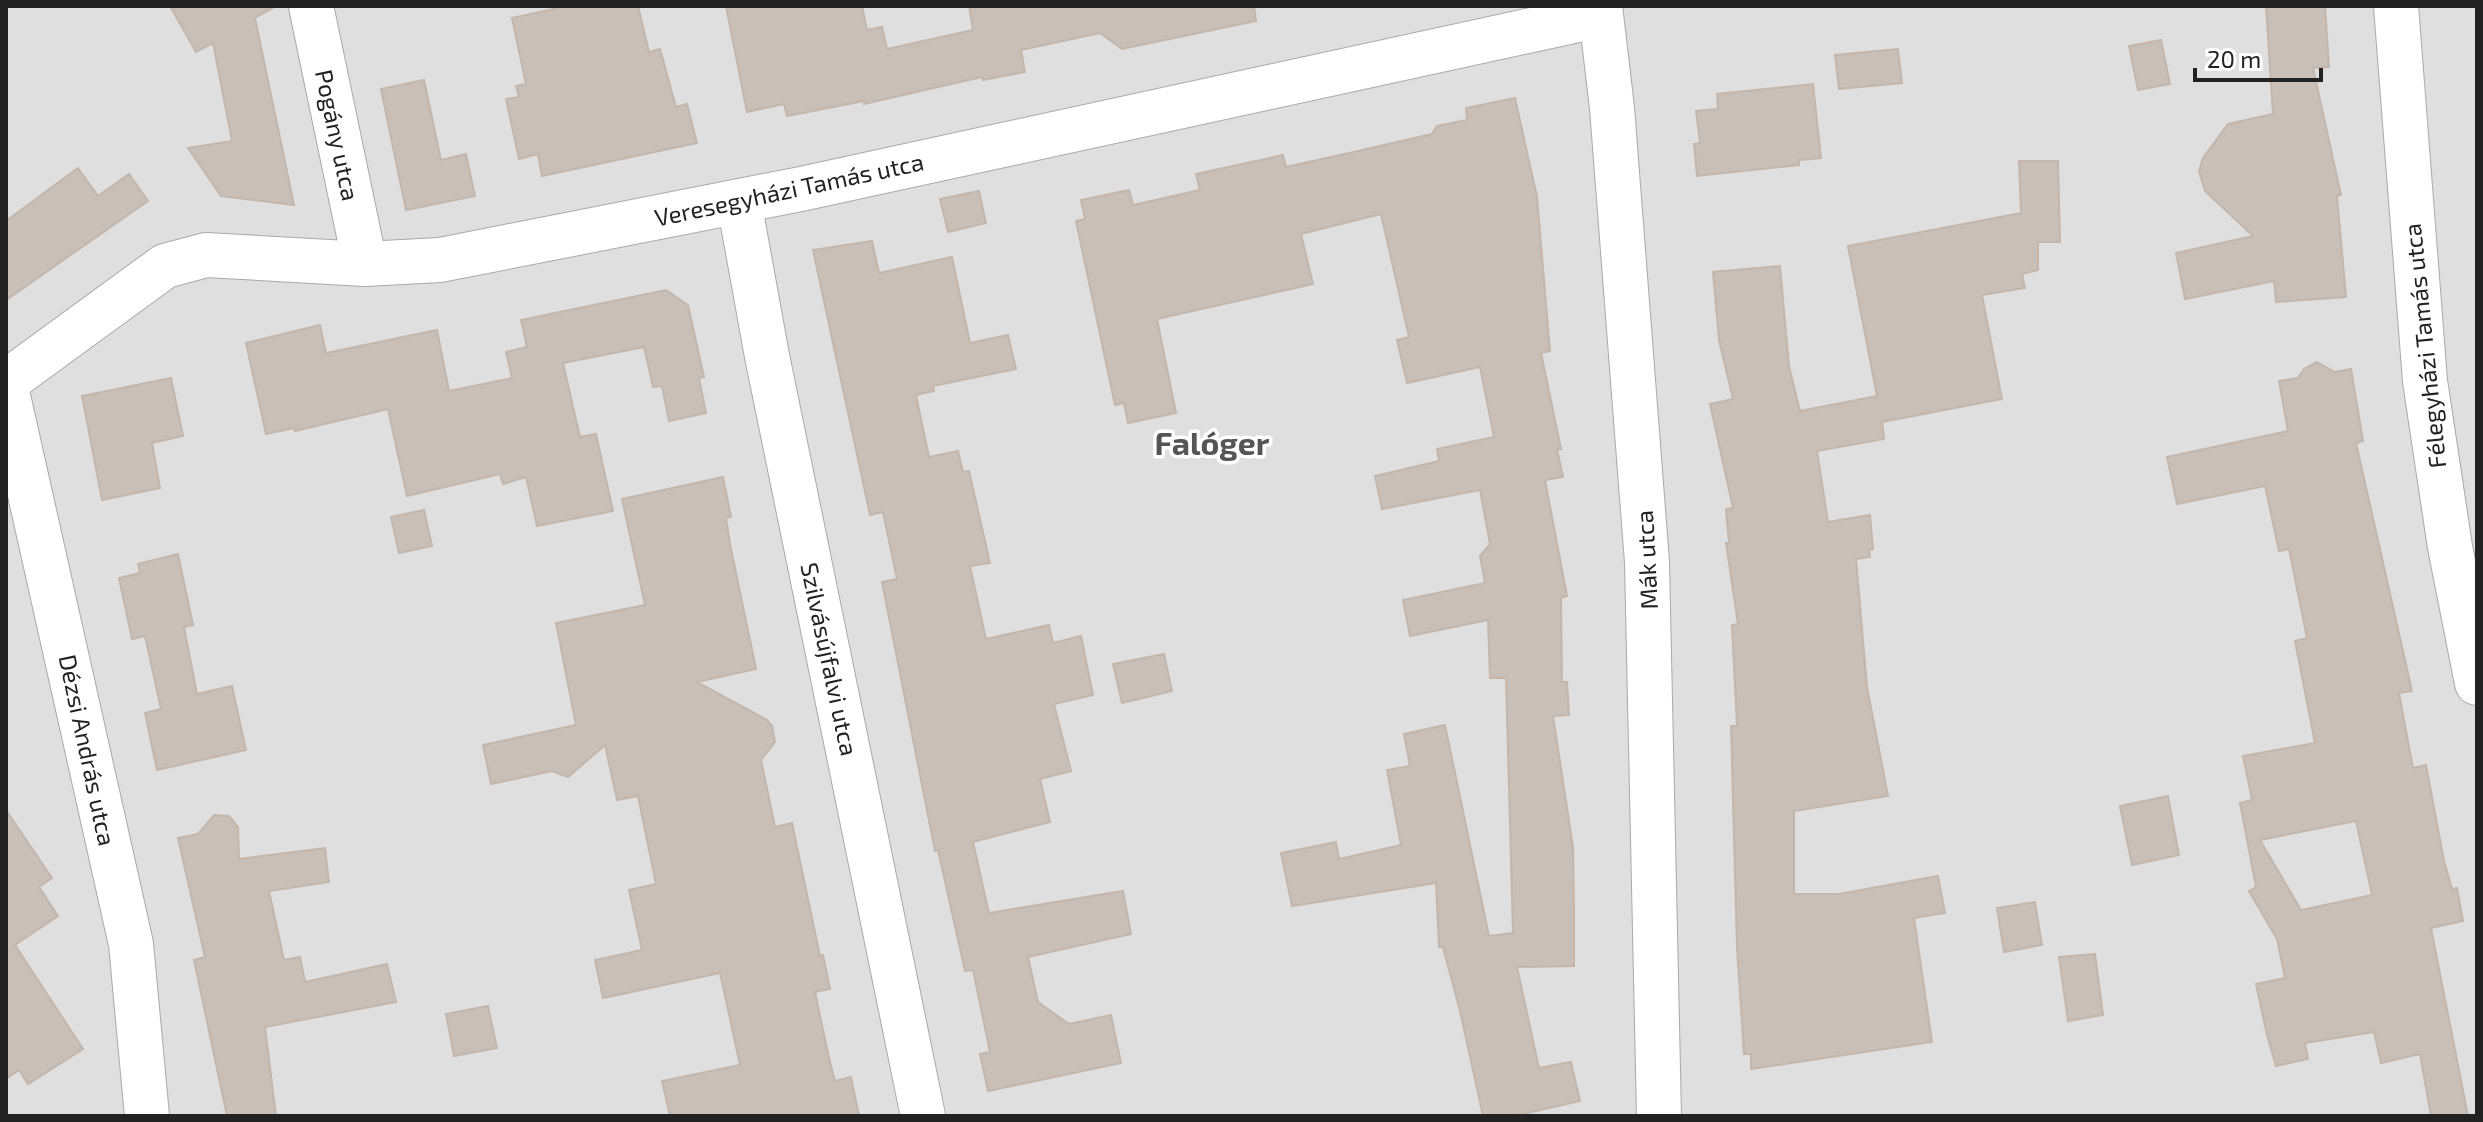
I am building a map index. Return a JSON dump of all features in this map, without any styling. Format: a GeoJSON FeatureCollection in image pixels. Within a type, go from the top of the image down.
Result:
{"type":"FeatureCollection","features":[{"type":"Feature","properties":{"kind":"street","name":"Pogány utca"},"geometry":{"type":"LineString","coordinates":[[311,6],[365,264]]}},
{"type":"Feature","properties":{"kind":"street","name":"Félegyházi Tamás utca"},"geometry":{"type":"LineString","coordinates":[[2396,6],[2425,381],[2469,605],[2477,683]]}},
{"type":"Feature","properties":{"kind":"street","name":"Veresegyházi Tamás utca"},"geometry":{"type":"LineString","coordinates":[[6,385],[158,271],[180,259],[225,255],[365,264],[440,260],[739,202],[1600,10]]}},
{"type":"Feature","properties":{"kind":"street","name":"Mák utca"},"geometry":{"type":"LineString","coordinates":[[1600,10],[1612,108],[1647,562],[1659,1116]]}},
{"type":"Feature","properties":{"kind":"street","name":"Szilvásújfalvi utca"},"geometry":{"type":"LineString","coordinates":[[739,202],[767,356],[923,1116]]}},
{"type":"Feature","properties":{"kind":"street","name":"Dézsi András utca"},"geometry":{"type":"LineString","coordinates":[[6,385],[131,944],[147,1116]]}},
{"type":"Feature","properties":{"kind":"shaded area"},"geometry":{"type":"Polygon","coordinates":[[[6,6],[2477,6],[2477,1116],[6,1116],[6,6]]]}},
{"type":"Feature","properties":{"kind":"building"},"geometry":{"type":"Polygon","coordinates":[[[170,6],[276,6],[255,18],[294,205],[221,196],[188,148],[232,141],[213,43],[196,52],[170,6]]]}},
{"type":"Feature","properties":{"kind":"building"},"geometry":{"type":"Polygon","coordinates":[[[567,6],[638,6],[649,52],[660,49],[676,107],[687,104],[697,143],[542,176],[538,154],[519,159],[506,99],[519,97],[516,86],[526,84],[512,18],[567,6]]]}},
{"type":"Feature","properties":{"kind":"building"},"geometry":{"type":"Polygon","coordinates":[[[726,6],[862,6],[867,30],[882,27],[887,49],[973,30],[969,6],[1254,6],[1256,21],[1122,49],[1100,33],[1021,50],[1025,72],[983,80],[982,77],[864,104],[864,101],[787,116],[784,104],[747,112],[726,6]]]}},
{"type":"Feature","properties":{"kind":"building"},"geometry":{"type":"Polygon","coordinates":[[[2266,6],[2325,6],[2329,67],[2313,68],[2341,195],[2337,196],[2346,297],[2276,302],[2274,281],[2185,299],[2176,253],[2253,236],[2205,191],[2199,171],[2203,158],[2228,124],[2273,114],[2266,6]]]}},
{"type":"Feature","properties":{"kind":"building"},"geometry":{"type":"Polygon","coordinates":[[[2161,40],[2170,84],[2138,90],[2129,46],[2161,40]]]}},
{"type":"Feature","properties":{"kind":"building"},"geometry":{"type":"Polygon","coordinates":[[[1898,49],[1902,83],[1839,89],[1835,55],[1898,49]]]}},
{"type":"Feature","properties":{"kind":"building"},"geometry":{"type":"Polygon","coordinates":[[[424,80],[441,160],[466,154],[475,196],[406,210],[381,89],[424,80]]]}},
{"type":"Feature","properties":{"kind":"building"},"geometry":{"type":"Polygon","coordinates":[[[1813,84],[1821,158],[1799,160],[1799,165],[1697,176],[1694,144],[1700,143],[1696,111],[1718,109],[1717,94],[1813,84]]]}},
{"type":"Feature","properties":{"kind":"building"},"geometry":{"type":"Polygon","coordinates":[[[1515,98],[1537,197],[1550,351],[1541,353],[1561,449],[1557,449],[1563,477],[1545,480],[1567,596],[1561,598],[1562,682],[1567,682],[1569,715],[1553,716],[1573,847],[1574,910],[1574,966],[1517,967],[1539,1068],[1571,1062],[1580,1101],[1514,1116],[1483,1116],[1460,1011],[1443,947],[1439,947],[1436,883],[1292,906],[1281,853],[1336,842],[1339,859],[1401,845],[1387,770],[1410,766],[1404,734],[1445,725],[1489,936],[1513,933],[1506,678],[1490,678],[1488,620],[1410,636],[1403,600],[1485,583],[1480,556],[1490,544],[1480,490],[1382,509],[1375,476],[1439,461],[1437,449],[1494,437],[1480,367],[1407,383],[1397,340],[1409,337],[1381,214],[1301,234],[1313,284],[1157,319],[1176,413],[1128,423],[1124,403],[1115,405],[1076,221],[1085,219],[1081,200],[1129,190],[1133,205],[1200,190],[1196,174],[1283,155],[1286,167],[1432,134],[1437,126],[1467,120],[1466,108],[1515,98]]]}},
{"type":"Feature","properties":{"kind":"building"},"geometry":{"type":"Polygon","coordinates":[[[2019,161],[2058,161],[2060,242],[2038,242],[2038,270],[2022,274],[2025,288],[1982,295],[2002,399],[1882,422],[1884,439],[1817,451],[1828,522],[1870,515],[1873,549],[1869,550],[1870,557],[1856,559],[1867,687],[1888,796],[1794,811],[1794,894],[1839,894],[1938,876],[1945,913],[1914,918],[1932,1042],[1751,1069],[1751,1054],[1744,1054],[1737,948],[1731,726],[1737,726],[1732,625],[1738,624],[1726,543],[1729,543],[1726,509],[1733,508],[1710,404],[1733,399],[1719,340],[1713,272],[1780,266],[1789,366],[1800,411],[1877,396],[1848,246],[2021,213],[2019,161]]]}},
{"type":"Feature","properties":{"kind":"building"},"geometry":{"type":"Polygon","coordinates":[[[78,168],[98,196],[129,174],[148,201],[6,300],[6,221],[78,168]]]}},
{"type":"Feature","properties":{"kind":"building"},"geometry":{"type":"Polygon","coordinates":[[[979,191],[986,223],[948,232],[940,199],[979,191]]]}},
{"type":"Feature","properties":{"kind":"building"},"geometry":{"type":"Polygon","coordinates":[[[872,241],[879,273],[952,257],[970,343],[1008,335],[1016,369],[933,386],[934,391],[916,395],[929,457],[958,451],[963,472],[969,471],[990,563],[970,566],[986,639],[1049,625],[1053,643],[1081,636],[1093,695],[1054,704],[1071,771],[1040,779],[1050,822],[973,842],[989,913],[1123,891],[1131,934],[1028,957],[1038,1002],[1069,1024],[1111,1015],[1121,1063],[988,1091],[980,1054],[990,1052],[973,970],[965,971],[938,850],[935,851],[882,582],[897,579],[883,512],[870,515],[813,250],[872,241]]]}},
{"type":"Feature","properties":{"kind":"building"},"geometry":{"type":"Polygon","coordinates":[[[666,290],[688,305],[704,377],[699,378],[706,413],[669,421],[662,386],[653,387],[644,347],[563,363],[580,437],[596,434],[613,511],[537,526],[526,477],[503,484],[500,474],[407,496],[388,409],[295,431],[294,428],[266,434],[246,343],[320,325],[326,353],[437,330],[449,391],[512,378],[506,352],[527,347],[521,320],[666,290]]]}},
{"type":"Feature","properties":{"kind":"building"},"geometry":{"type":"Polygon","coordinates":[[[2317,362],[2335,372],[2351,369],[2363,441],[2356,443],[2412,691],[2399,693],[2413,768],[2426,765],[2444,861],[2452,889],[2457,888],[2463,921],[2431,928],[2468,1116],[2431,1116],[2420,1054],[2381,1063],[2374,1032],[2305,1043],[2308,1059],[2276,1066],[2267,1035],[2256,984],[2285,978],[2277,939],[2249,891],[2256,887],[2240,803],[2252,800],[2243,756],[2315,743],[2295,641],[2307,638],[2289,549],[2279,551],[2265,486],[2177,504],[2167,457],[2288,431],[2279,381],[2298,378],[2304,369],[2317,362]],[[2356,821],[2260,840],[2301,910],[2372,895],[2356,821]]]}},
{"type":"Feature","properties":{"kind":"building"},"geometry":{"type":"Polygon","coordinates":[[[171,378],[183,436],[152,443],[160,488],[102,500],[82,396],[171,378]]]}},
{"type":"Feature","properties":{"kind":"building"},"geometry":{"type":"Polygon","coordinates":[[[723,477],[731,517],[726,518],[730,544],[756,669],[697,682],[767,720],[772,726],[775,742],[761,760],[775,827],[792,823],[830,989],[815,992],[829,1058],[835,1081],[851,1077],[859,1116],[670,1116],[662,1081],[740,1065],[720,973],[603,998],[595,960],[642,950],[629,890],[656,884],[638,796],[617,800],[605,745],[568,777],[552,771],[491,784],[483,745],[576,725],[556,623],[645,605],[622,499],[723,477]]]}},
{"type":"Feature","properties":{"kind":"building"},"geometry":{"type":"Polygon","coordinates":[[[424,510],[432,546],[399,553],[391,517],[424,510]]]}},
{"type":"Feature","properties":{"kind":"building"},"geometry":{"type":"Polygon","coordinates":[[[178,554],[193,625],[184,627],[197,694],[232,686],[246,750],[157,770],[145,713],[161,709],[145,636],[132,639],[119,578],[140,573],[138,564],[178,554]]]}},
{"type":"Feature","properties":{"kind":"building"},"geometry":{"type":"Polygon","coordinates":[[[1164,654],[1172,691],[1122,703],[1113,664],[1164,654]]]}},
{"type":"Feature","properties":{"kind":"building"},"geometry":{"type":"Polygon","coordinates":[[[2168,796],[2179,855],[2132,865],[2120,806],[2168,796]]]}},
{"type":"Feature","properties":{"kind":"building"},"geometry":{"type":"Polygon","coordinates":[[[6,810],[52,878],[39,887],[58,916],[15,945],[83,1049],[28,1084],[19,1070],[6,1079],[6,810]]]}},
{"type":"Feature","properties":{"kind":"building"},"geometry":{"type":"Polygon","coordinates":[[[214,815],[229,816],[238,827],[239,859],[325,848],[329,882],[269,891],[284,960],[300,957],[305,982],[387,964],[396,1002],[265,1027],[276,1116],[227,1116],[194,960],[205,957],[178,838],[198,834],[214,815]]]}},
{"type":"Feature","properties":{"kind":"building"},"geometry":{"type":"Polygon","coordinates":[[[2035,902],[2042,945],[2004,952],[1997,908],[2035,902]]]}},
{"type":"Feature","properties":{"kind":"building"},"geometry":{"type":"Polygon","coordinates":[[[2095,954],[2103,1015],[2068,1021],[2059,957],[2095,954]]]}},
{"type":"Feature","properties":{"kind":"building"},"geometry":{"type":"Polygon","coordinates":[[[488,1006],[497,1048],[454,1056],[446,1014],[488,1006]]]}},
{"type":"Feature","properties":{"kind":"district","name":"Falóger"},"geometry":{"type":"Point","coordinates":[1212,442]}}]}
